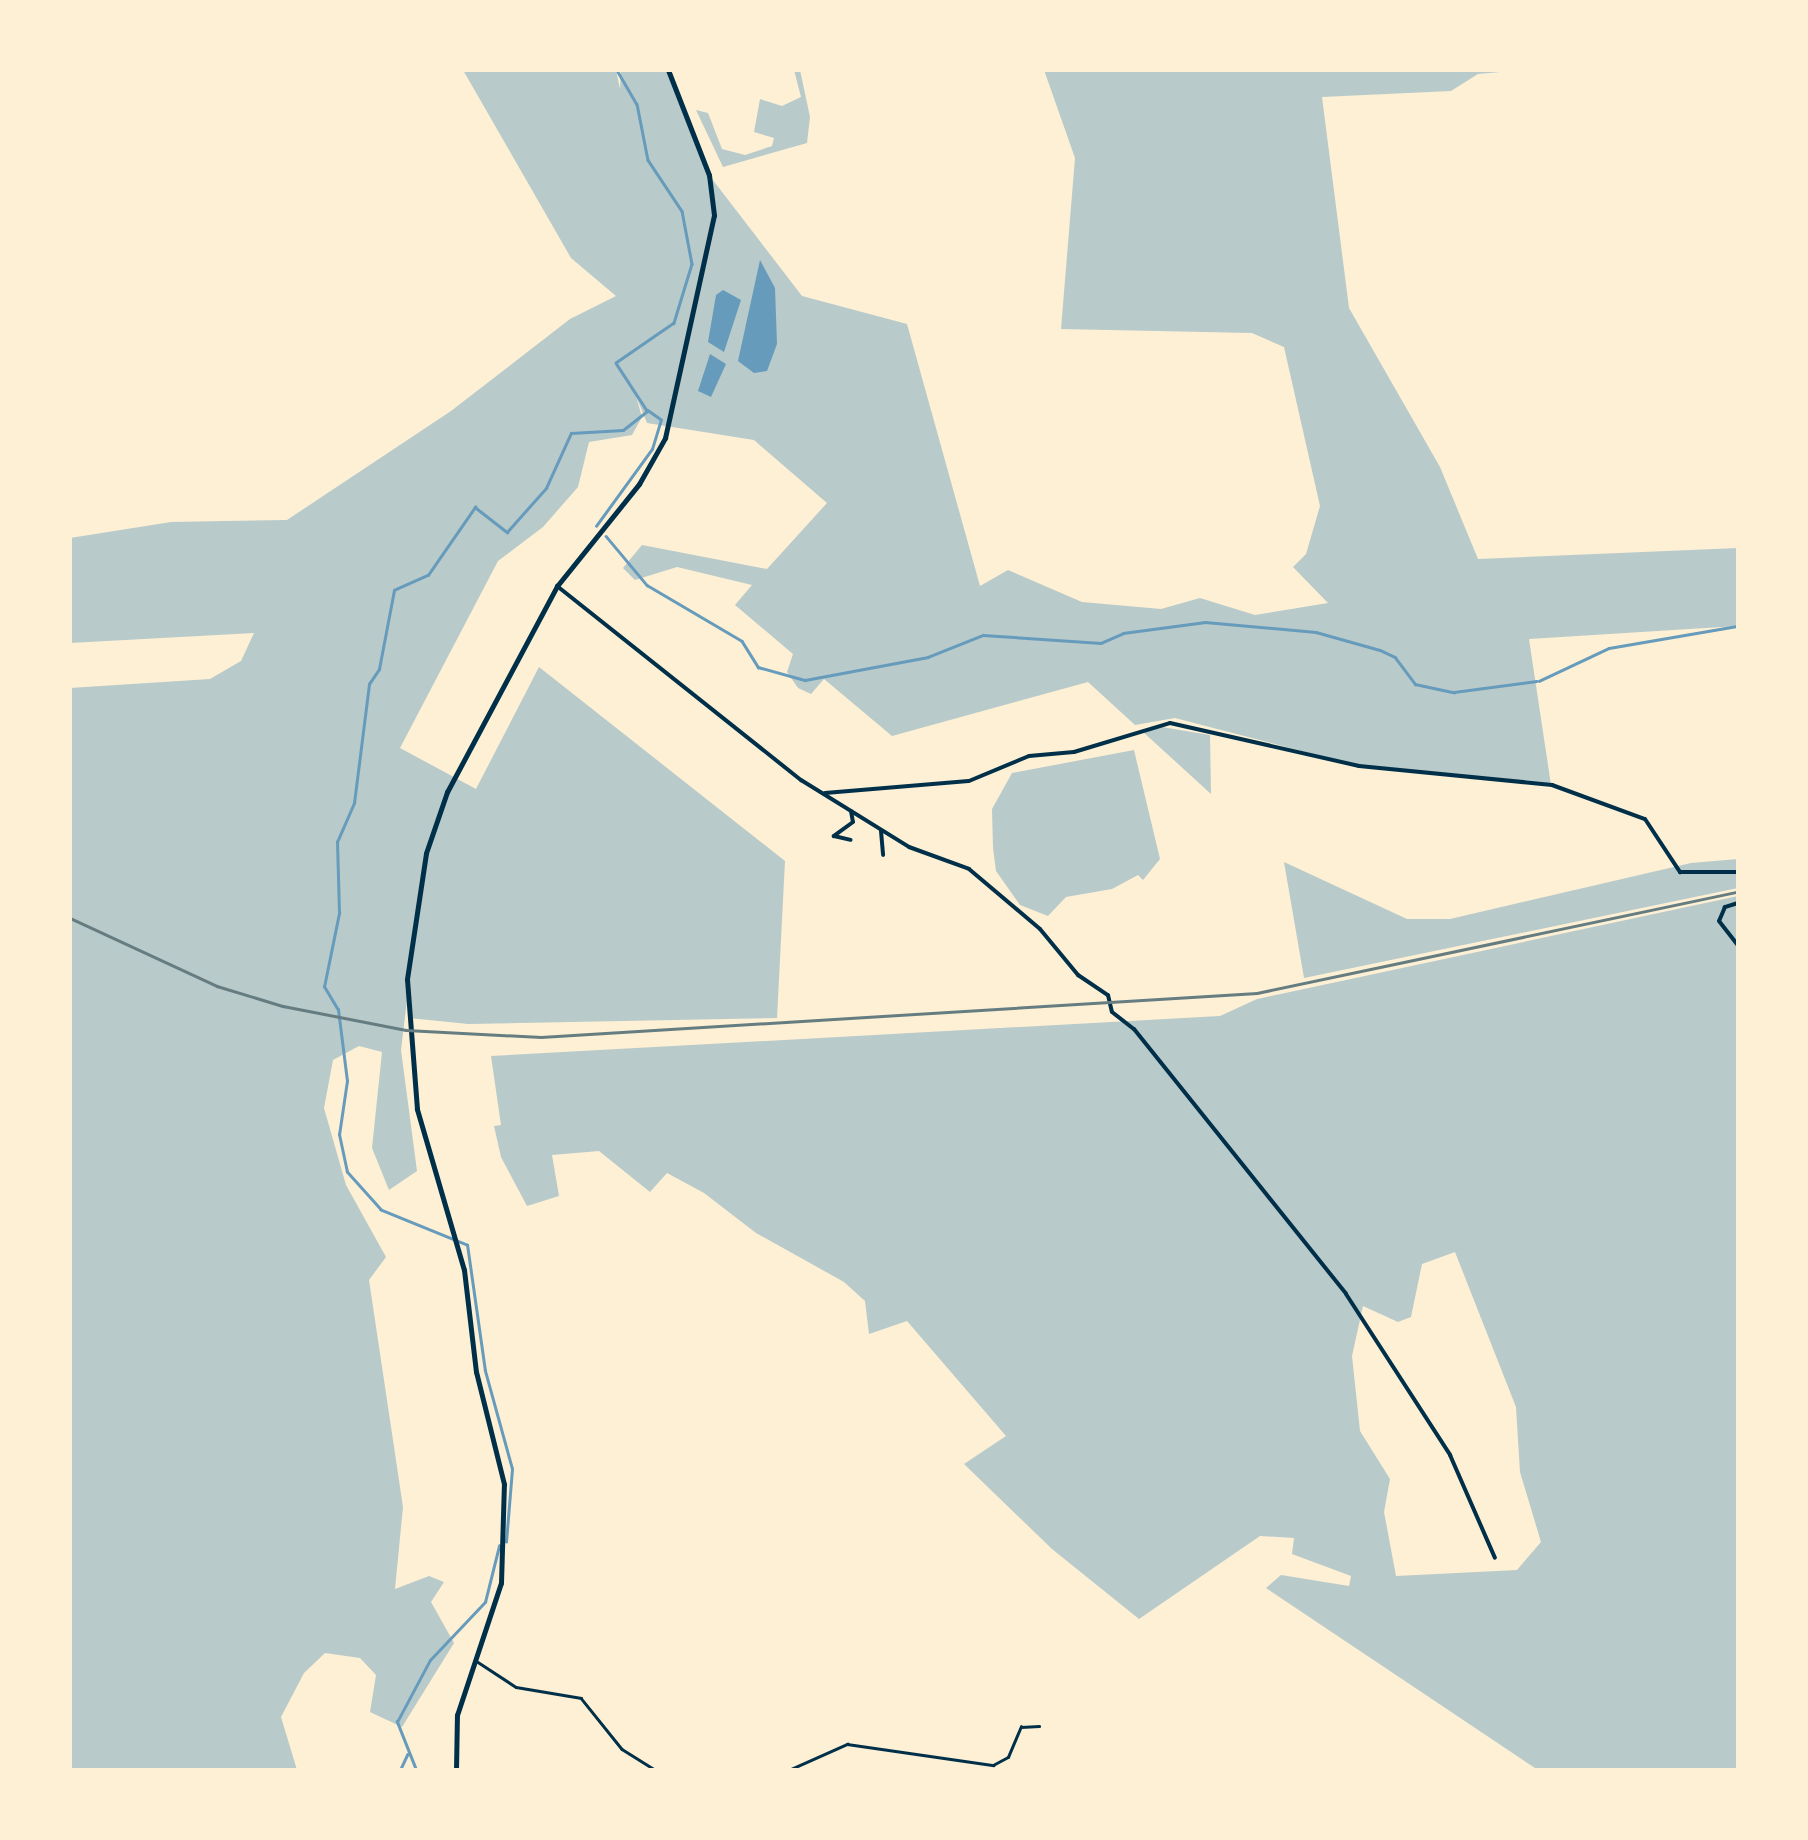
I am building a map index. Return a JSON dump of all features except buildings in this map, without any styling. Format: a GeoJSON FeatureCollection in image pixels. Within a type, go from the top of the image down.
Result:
{"type":"FeatureCollection","features":[{"type":"Feature","properties":{"kind":"street"},"geometry":{"type":"LineString","coordinates":[[456,1770],[458,1715],[498,1602],[503,1550],[503,1469],[478,1382],[456,1244],[412,1079],[407,979],[429,843],[447,792],[557,586],[639,484],[666,438],[711,238],[709,175],[668,70]]}},
{"type":"Feature","properties":{"kind":"street"},"geometry":{"type":"LineString","coordinates":[[557,586],[786,769],[881,831],[969,869],[1040,929],[1078,975],[1108,995],[1112,1012],[1134,1029],[1354,1305],[1450,1455],[1495,1558]]}},
{"type":"Feature","properties":{"kind":"street"},"geometry":{"type":"LineString","coordinates":[[825,793],[968,781],[1029,756],[1074,752],[1170,722],[1360,766],[1551,785],[1645,819],[1680,872],[1738,872]]}},
{"type":"Feature","properties":{"kind":"street"},"geometry":{"type":"LineString","coordinates":[[850,811],[852,822],[834,836],[851,840]]}},
{"type":"Feature","properties":{"kind":"street"},"geometry":{"type":"LineString","coordinates":[[881,831],[883,855]]}},
{"type":"Feature","properties":{"kind":"street"},"geometry":{"type":"LineString","coordinates":[[1738,903],[1724,907],[1719,921],[1738,945]]}},
{"type":"Feature","properties":{"kind":"lane"},"geometry":{"type":"LineString","coordinates":[[478,1662],[516,1687],[582,1698],[622,1749],[656,1770]]}},
{"type":"Feature","properties":{"kind":"lane"},"geometry":{"type":"LineString","coordinates":[[788,1770],[847,1744],[993,1766],[1008,1757],[1021,1727],[1039,1726]]}},
{"type":"Feature","properties":{"kind":"shaded area"},"geometry":{"type":"Polygon","coordinates":[[[463,70],[616,70],[620,89],[621,70],[668,70],[709,175],[802,296],[907,324],[980,586],[1008,570],[1082,602],[1161,609],[1200,598],[1255,615],[1328,603],[1293,567],[1306,554],[1320,506],[1284,347],[1252,333],[1061,329],[1075,158],[1044,70],[1523,70],[1478,74],[1451,91],[1322,97],[1349,308],[1440,467],[1478,559],[1738,548],[1738,626],[1529,639],[1551,785],[1359,766],[1175,718],[1135,725],[1088,682],[892,736],[824,679],[811,694],[798,688],[787,672],[793,654],[735,605],[752,585],[677,567],[635,580],[623,568],[642,545],[767,569],[827,503],[754,440],[647,423],[636,396],[642,417],[632,435],[589,442],[578,487],[543,527],[498,561],[400,748],[476,789],[539,667],[785,861],[777,1018],[468,1024],[409,1018],[407,1000],[401,1050],[417,1171],[389,1190],[372,1148],[382,1052],[359,1046],[333,1060],[324,1108],[346,1185],[386,1257],[369,1280],[403,1507],[395,1589],[429,1576],[444,1582],[431,1602],[454,1643],[402,1727],[370,1712],[376,1675],[360,1658],[325,1653],[304,1673],[281,1717],[297,1770],[70,1770],[70,688],[210,679],[241,661],[254,633],[70,643],[70,538],[171,522],[287,520],[451,411],[570,319],[616,296],[571,258],[463,70]]]}},
{"type":"Feature","properties":{"kind":"shaded area"},"geometry":{"type":"Polygon","coordinates":[[[794,70],[800,70],[810,117],[807,143],[723,167],[696,110],[708,113],[722,149],[745,155],[772,146],[774,138],[754,132],[760,99],[782,106],[801,97],[794,70]]]}},
{"type":"Feature","properties":{"kind":"shaded area"},"geometry":{"type":"Polygon","coordinates":[[[1162,727],[1210,735],[1211,794],[1142,731],[1162,727]]]}},
{"type":"Feature","properties":{"kind":"shaded area"},"geometry":{"type":"Polygon","coordinates":[[[1134,750],[1160,859],[1143,880],[1138,875],[1112,889],[1066,897],[1048,916],[1020,905],[996,871],[993,848],[992,809],[1012,773],[1134,750]]]}},
{"type":"Feature","properties":{"kind":"shaded area"},"geometry":{"type":"Polygon","coordinates":[[[1738,859],[1738,888],[1304,978],[1284,862],[1407,919],[1450,919],[1691,863],[1738,859]]]}},
{"type":"Feature","properties":{"kind":"shaded area"},"geometry":{"type":"Polygon","coordinates":[[[1738,896],[1738,1770],[1538,1770],[1266,1588],[1281,1575],[1349,1586],[1351,1576],[1292,1554],[1294,1538],[1260,1536],[1139,1619],[1052,1549],[964,1464],[1006,1436],[907,1321],[869,1334],[865,1301],[844,1282],[756,1233],[704,1193],[667,1173],[650,1192],[599,1151],[552,1155],[559,1196],[527,1206],[501,1157],[494,1126],[501,1125],[491,1056],[1220,1016],[1257,999],[1738,896]],[[1455,1252],[1422,1264],[1411,1317],[1398,1322],[1363,1306],[1352,1356],[1360,1431],[1390,1479],[1384,1512],[1396,1576],[1517,1570],[1541,1542],[1520,1472],[1516,1407],[1455,1252]]]}},
{"type":"Feature","properties":{"kind":"water"},"geometry":{"type":"Polygon","coordinates":[[[760,260],[775,288],[777,344],[767,371],[754,373],[738,361],[760,260]]]}},
{"type":"Feature","properties":{"kind":"water"},"geometry":{"type":"Polygon","coordinates":[[[723,290],[741,300],[724,352],[708,342],[716,295],[723,290]]]}},
{"type":"Feature","properties":{"kind":"water"},"geometry":{"type":"Polygon","coordinates":[[[710,354],[726,364],[711,397],[698,391],[710,354]]]}},
{"type":"Feature","properties":{"kind":"waterway"},"geometry":{"type":"LineString","coordinates":[[617,70],[637,104],[648,160],[682,211],[692,264],[674,323],[616,363],[646,409]]}},
{"type":"Feature","properties":{"kind":"waterway"},"geometry":{"type":"LineString","coordinates":[[506,1542],[512,1469],[485,1371],[467,1245],[381,1210],[347,1172],[339,1135],[347,1081],[338,1010],[324,987],[339,913],[337,842],[354,803],[369,684],[379,669],[394,590],[428,575],[475,507],[507,532],[546,488],[571,433],[623,430],[647,411]]}},
{"type":"Feature","properties":{"kind":"waterway"},"geometry":{"type":"LineString","coordinates":[[596,526],[652,449],[661,420],[648,411]]}},
{"type":"Feature","properties":{"kind":"waterway"},"geometry":{"type":"LineString","coordinates":[[606,536],[647,585],[742,641],[758,667],[805,680],[928,657],[983,635],[1101,643],[1123,633],[1205,622],[1316,632],[1380,650],[1395,657],[1415,684],[1454,692],[1536,681]]}},
{"type":"Feature","properties":{"kind":"waterway"},"geometry":{"type":"LineString","coordinates":[[1539,681],[1609,648],[1738,626]]}},
{"type":"Feature","properties":{"kind":"waterway"},"geometry":{"type":"LineString","coordinates":[[416,1770],[397,1722],[430,1660],[485,1602],[499,1546]]}},
{"type":"Feature","properties":{"kind":"waterway"},"geometry":{"type":"LineString","coordinates":[[400,1770],[407,1755]]}},
{"type":"Feature","properties":{"kind":"railway"},"geometry":{"type":"LineString","coordinates":[[70,918],[217,986],[283,1006],[406,1030],[541,1037],[1257,993],[1738,892]]}}]}
